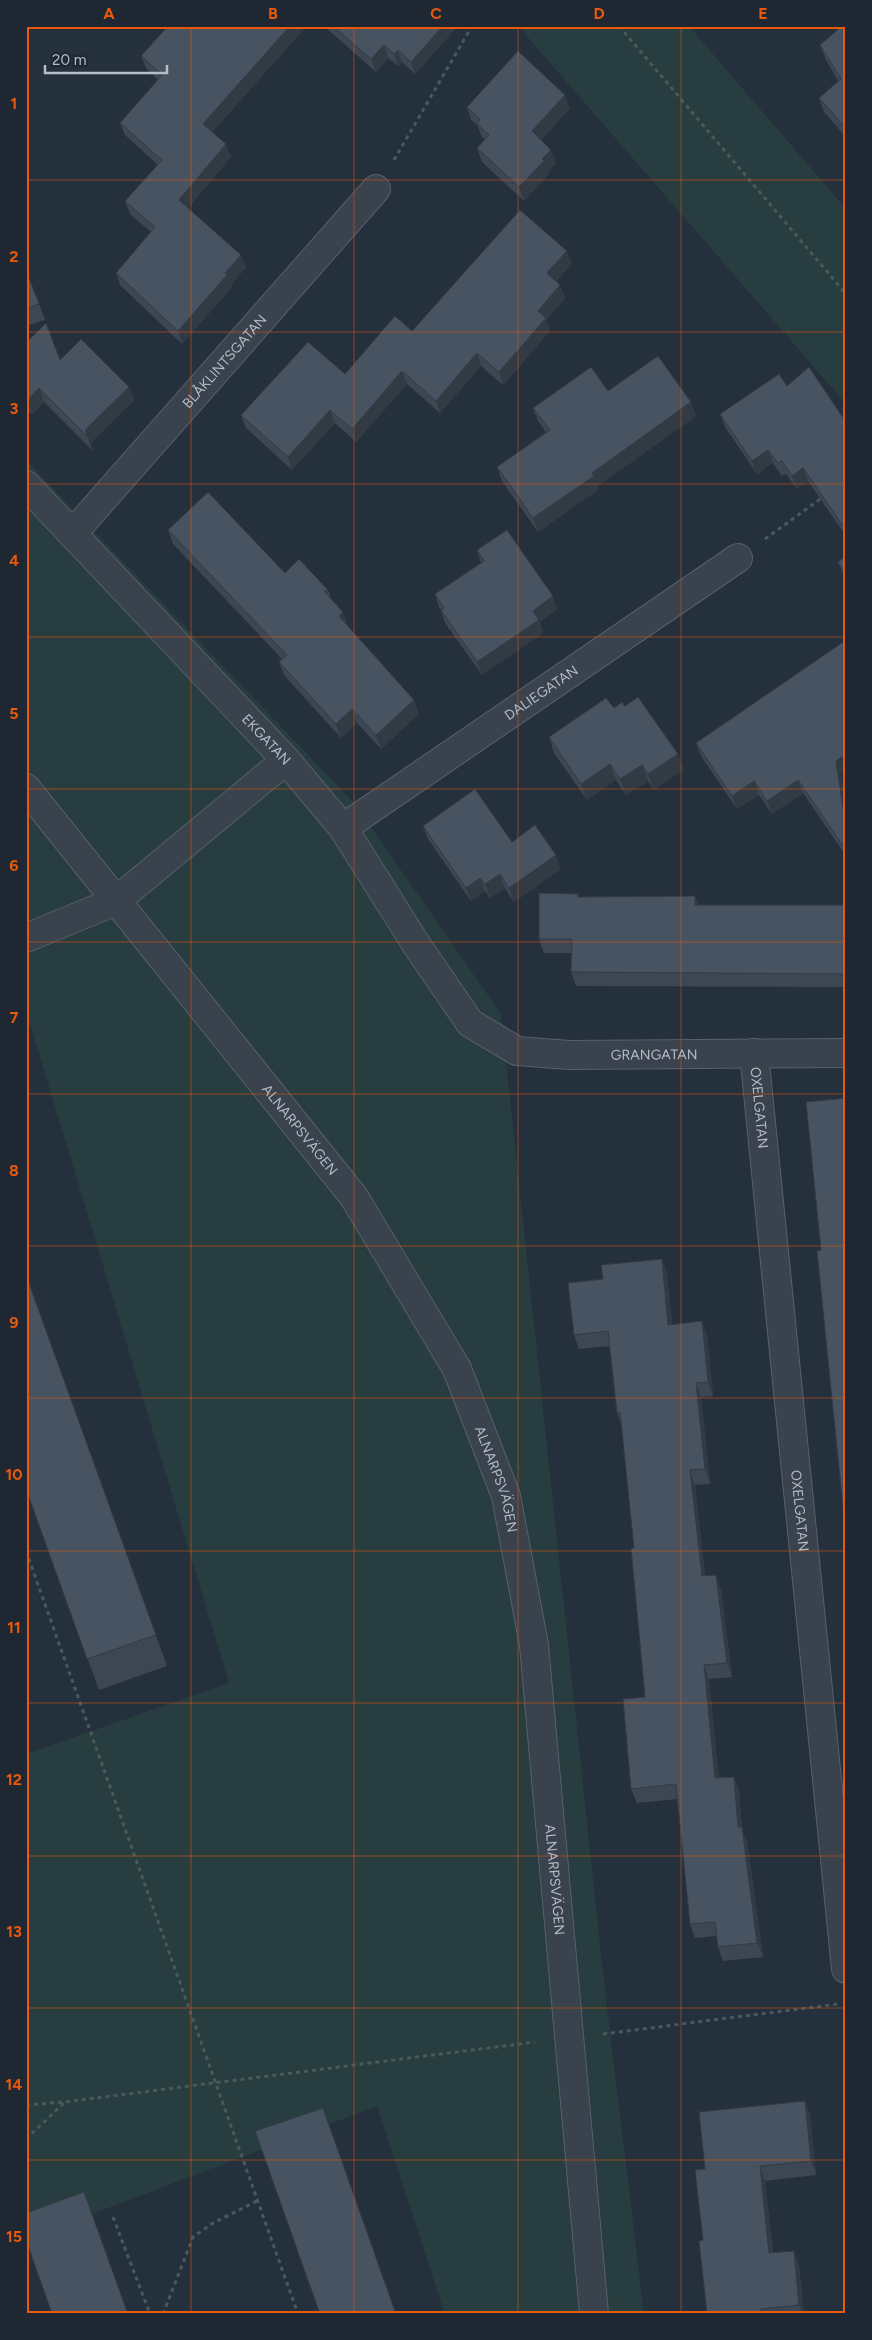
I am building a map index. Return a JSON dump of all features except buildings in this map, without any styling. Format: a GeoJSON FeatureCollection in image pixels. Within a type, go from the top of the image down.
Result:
{"type":"FeatureCollection","features":[{"type":"Feature","properties":{"kind":"street","name":"BLÅKLINTSGATAN"},"geometry":{"type":"LineString","coordinates":[[72,533],[376,189]]}},
{"type":"Feature","properties":{"kind":"street","name":"EKGATAN"},"geometry":{"type":"LineString","coordinates":[[26,485],[286,760],[343,828],[416,944],[470,1023]]}},
{"type":"Feature","properties":{"kind":"street","name":"DALIEGATAN"},"geometry":{"type":"LineString","coordinates":[[343,828],[738,558]]}},
{"type":"Feature","properties":{"kind":"street"},"geometry":{"type":"LineString","coordinates":[[26,938],[116,901],[286,760]]}},
{"type":"Feature","properties":{"kind":"street","name":"ALNARPSVÄGEN"},"geometry":{"type":"LineString","coordinates":[[26,788],[354,1197],[457,1369],[506,1496],[534,1645],[594,2314]]}},
{"type":"Feature","properties":{"kind":"street","name":"GRANGATAN"},"geometry":{"type":"LineString","coordinates":[[470,1023],[517,1051],[569,1055],[846,1053]]}},
{"type":"Feature","properties":{"kind":"street","name":"OXELGATAN"},"geometry":{"type":"LineString","coordinates":[[754,1053],[846,1969]]}},
{"type":"Feature","properties":{"kind":"path"},"geometry":{"type":"LineString","coordinates":[[376,189],[472,26]]}},
{"type":"Feature","properties":{"kind":"path"},"geometry":{"type":"LineString","coordinates":[[619,26],[846,294]]}},
{"type":"Feature","properties":{"kind":"path"},"geometry":{"type":"LineString","coordinates":[[738,558],[830,492]]}},
{"type":"Feature","properties":{"kind":"path"},"geometry":{"type":"LineString","coordinates":[[26,1551],[28,1562],[298,2314]]}},
{"type":"Feature","properties":{"kind":"path"},"geometry":{"type":"LineString","coordinates":[[26,2105],[64,2102],[846,2003]]}},
{"type":"Feature","properties":{"kind":"path"},"geometry":{"type":"LineString","coordinates":[[26,2139],[64,2102]]}},
{"type":"Feature","properties":{"kind":"path"},"geometry":{"type":"LineString","coordinates":[[163,2314],[193,2237],[213,2223],[257,2201]]}},
{"type":"Feature","properties":{"kind":"path"},"geometry":{"type":"LineString","coordinates":[[113,2217],[150,2314]]}},
{"type":"Feature","properties":{"kind":"green space"},"geometry":{"type":"Polygon","coordinates":[[[518,26],[689,26],[846,209],[846,404],[518,26]]]}},
{"type":"Feature","properties":{"kind":"green space"},"geometry":{"type":"Polygon","coordinates":[[[26,460],[355,804],[501,1014],[604,1982],[644,2314],[445,2314],[377,2106],[26,2239],[26,1754],[229,1683],[31,1027],[26,1021],[26,460]]]}}]}
